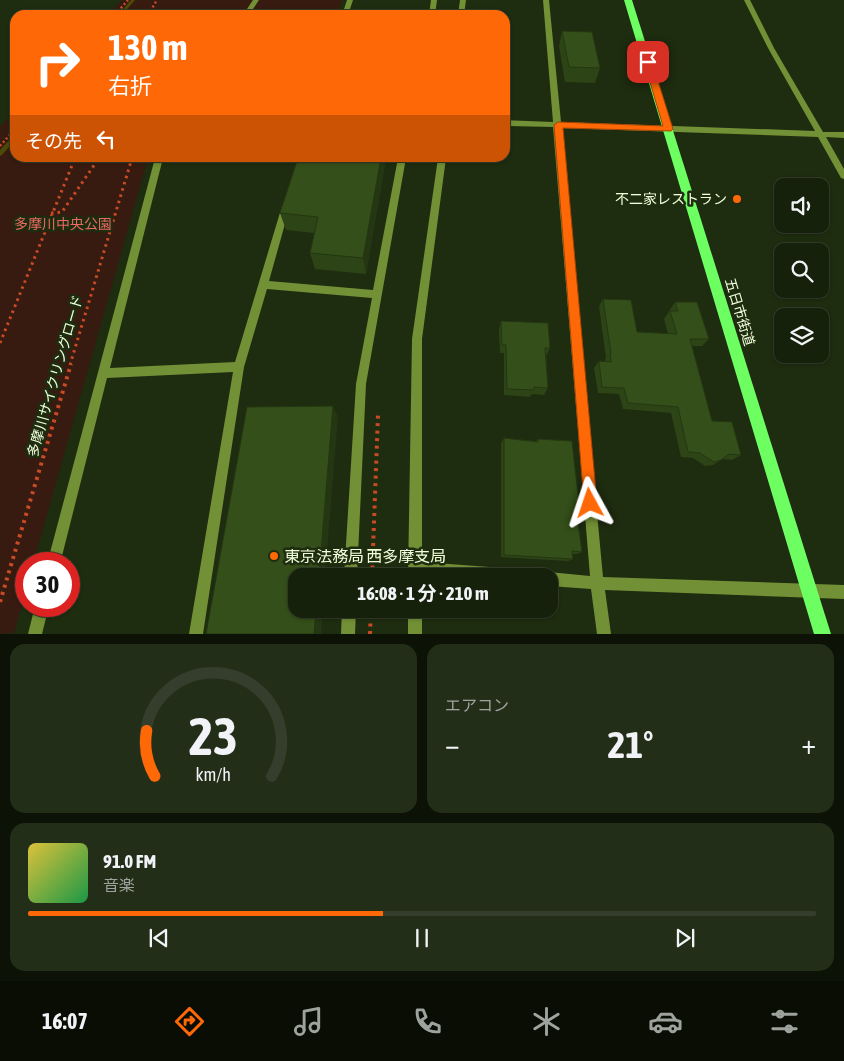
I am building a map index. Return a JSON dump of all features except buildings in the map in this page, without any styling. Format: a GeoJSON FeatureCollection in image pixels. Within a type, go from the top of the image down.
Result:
{"type":"FeatureCollection","features":[{"type":"Feature","properties":{"kind":"main road","name":"五日市街道"},"geometry":{"type":"LineString","coordinates":[[628,0],[823,634]]}},
{"type":"Feature","properties":{"kind":"street"},"geometry":{"type":"LineString","coordinates":[[546,0],[597,583],[604,634]]}},
{"type":"Feature","properties":{"kind":"street"},"geometry":{"type":"LineString","coordinates":[[746,0],[770,48],[844,176]]}},
{"type":"Feature","properties":{"kind":"street"},"geometry":{"type":"LineString","coordinates":[[510,123],[844,136]]}},
{"type":"Feature","properties":{"kind":"street"},"geometry":{"type":"LineString","coordinates":[[56,552],[158,162]]}},
{"type":"Feature","properties":{"kind":"street"},"geometry":{"type":"LineString","coordinates":[[351,568],[361,384],[401,162]]}},
{"type":"Feature","properties":{"kind":"street"},"geometry":{"type":"LineString","coordinates":[[415,568],[418,339],[441,162]]}},
{"type":"Feature","properties":{"kind":"street"},"geometry":{"type":"LineString","coordinates":[[196,634],[239,367],[291,192]]}},
{"type":"Feature","properties":{"kind":"street"},"geometry":{"type":"LineString","coordinates":[[264,285],[376,294]]}},
{"type":"Feature","properties":{"kind":"street"},"geometry":{"type":"LineString","coordinates":[[103,373],[239,367]]}},
{"type":"Feature","properties":{"kind":"street"},"geometry":{"type":"LineString","coordinates":[[558,580],[597,583],[810,589],[844,592]]}},
{"type":"Feature","properties":{"kind":"street"},"geometry":{"type":"LineString","coordinates":[[35,634],[39,617]]}},
{"type":"Feature","properties":{"kind":"street"},"geometry":{"type":"LineString","coordinates":[[348,634],[349,618]]}},
{"type":"Feature","properties":{"kind":"street"},"geometry":{"type":"LineString","coordinates":[[415,618],[415,634]]}},
{"type":"Feature","properties":{"kind":"path"},"geometry":{"type":"LineString","coordinates":[[119,10],[128,0]]}},
{"type":"Feature","properties":{"kind":"path"},"geometry":{"type":"LineString","coordinates":[[0,146],[10,135]]}},
{"type":"Feature","properties":{"kind":"path"},"geometry":{"type":"LineString","coordinates":[[0,343],[72,162]]}},
{"type":"Feature","properties":{"kind":"path"},"geometry":{"type":"LineString","coordinates":[[52,213],[62,212],[97,162]]}},
{"type":"Feature","properties":{"kind":"path","name":"多摩川サイクリングロード"},"geometry":{"type":"LineString","coordinates":[[0,602],[131,162]]}},
{"type":"Feature","properties":{"kind":"path"},"geometry":{"type":"LineString","coordinates":[[372,568],[379,407]]}},
{"type":"Feature","properties":{"kind":"path"},"geometry":{"type":"LineString","coordinates":[[370,634],[371,618]]}},
{"type":"Feature","properties":{"kind":"green space"},"geometry":{"type":"Polygon","coordinates":[[[122,0],[342,0],[339,10],[112,10],[122,0]]]}},
{"type":"Feature","properties":{"kind":"green space","name":"多摩川中央公園"},"geometry":{"type":"Polygon","coordinates":[[[10,116],[10,162],[147,162],[36,552],[15,552],[15,617],[18,617],[14,633],[0,634],[0,127],[10,116]]]}},
{"type":"Feature","properties":{"kind":"waterway"},"geometry":{"type":"LineString","coordinates":[[124,10],[133,0]]}},
{"type":"Feature","properties":{"kind":"waterway"},"geometry":{"type":"LineString","coordinates":[[0,154],[10,143]]}},
{"type":"Feature","properties":{"kind":"place","name":"不二家レストラン"},"geometry":{"type":"Point","coordinates":[737,199]}},
{"type":"Feature","properties":{"kind":"place","name":"東京法務局 西多摩支局"},"geometry":{"type":"Point","coordinates":[274,556]}},
{"type":"Feature","properties":{"kind":"route"},"geometry":{"type":"LineString","coordinates":[[590,503],[558,125],[668,129],[648,62]]}}]}
